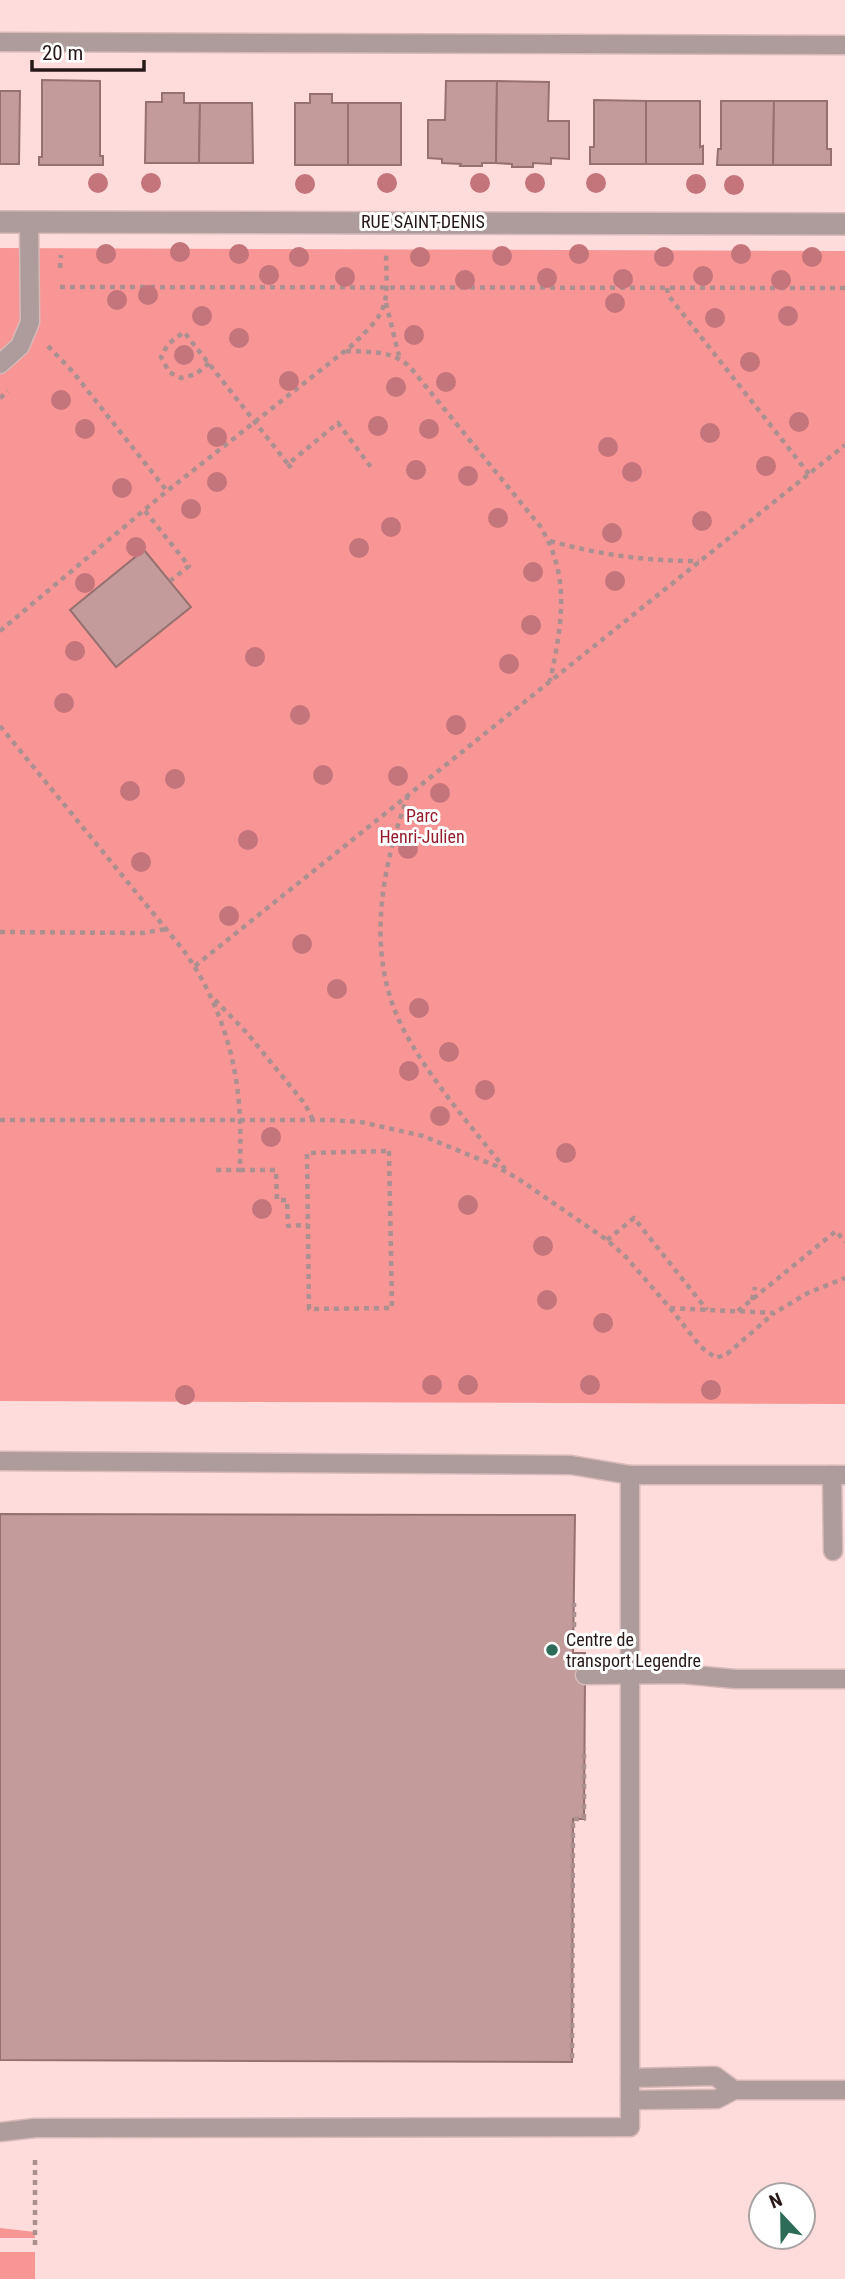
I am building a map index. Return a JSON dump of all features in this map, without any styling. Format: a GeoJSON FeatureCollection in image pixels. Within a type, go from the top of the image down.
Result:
{"type":"FeatureCollection","features":[{"type":"Feature","properties":{"kind":"street","name":"RUE SAINT-DENIS"},"geometry":{"type":"LineString","coordinates":[[0,222],[845,224]]}},
{"type":"Feature","properties":{"kind":"lane"},"geometry":{"type":"LineString","coordinates":[[0,42],[845,45]]}},
{"type":"Feature","properties":{"kind":"lane"},"geometry":{"type":"LineString","coordinates":[[0,364],[20,346],[30,322],[29,222]]}},
{"type":"Feature","properties":{"kind":"lane"},"geometry":{"type":"LineString","coordinates":[[0,1461],[571,1465],[630,1475],[838,1475],[833,1551]]}},
{"type":"Feature","properties":{"kind":"lane"},"geometry":{"type":"LineString","coordinates":[[0,2132],[35,2128],[630,2127],[630,1475]]}},
{"type":"Feature","properties":{"kind":"lane"},"geometry":{"type":"LineString","coordinates":[[585,1675],[682,1674],[735,1679],[845,1679]]}},
{"type":"Feature","properties":{"kind":"lane"},"geometry":{"type":"LineString","coordinates":[[630,2078],[715,2076],[734,2090]]}},
{"type":"Feature","properties":{"kind":"lane"},"geometry":{"type":"LineString","coordinates":[[630,2100],[717,2099],[734,2090],[845,2090]]}},
{"type":"Feature","properties":{"kind":"path"},"geometry":{"type":"LineString","coordinates":[[386,249],[386,302],[399,357],[419,377],[540,526],[557,561],[562,584],[560,627],[550,681]]}},
{"type":"Feature","properties":{"kind":"path"},"geometry":{"type":"LineString","coordinates":[[60,287],[845,288]]}},
{"type":"Feature","properties":{"kind":"path"},"geometry":{"type":"LineString","coordinates":[[667,288],[668,295],[809,474]]}},
{"type":"Feature","properties":{"kind":"path"},"geometry":{"type":"LineString","coordinates":[[0,631],[167,491],[345,351],[381,316],[386,302]]}},
{"type":"Feature","properties":{"kind":"path"},"geometry":{"type":"LineString","coordinates":[[209,363],[189,377],[175,377],[164,370],[163,350],[184,331],[292,469]]}},
{"type":"Feature","properties":{"kind":"path"},"geometry":{"type":"LineString","coordinates":[[50,348],[73,372],[167,491]]}},
{"type":"Feature","properties":{"kind":"path"},"geometry":{"type":"LineString","coordinates":[[345,351],[399,357]]}},
{"type":"Feature","properties":{"kind":"path"},"geometry":{"type":"LineString","coordinates":[[288,464],[338,422],[373,470]]}},
{"type":"Feature","properties":{"kind":"path"},"geometry":{"type":"LineString","coordinates":[[195,966],[845,445]]}},
{"type":"Feature","properties":{"kind":"path"},"geometry":{"type":"LineString","coordinates":[[145,511],[189,566],[170,581]]}},
{"type":"Feature","properties":{"kind":"path"},"geometry":{"type":"LineString","coordinates":[[549,541],[592,553],[632,559],[699,561]]}},
{"type":"Feature","properties":{"kind":"path"},"geometry":{"type":"LineString","coordinates":[[0,726],[166,929],[195,966],[212,996],[231,1057],[240,1121],[240,1170]]}},
{"type":"Feature","properties":{"kind":"path"},"geometry":{"type":"LineString","coordinates":[[409,794],[396,828],[384,878],[380,910],[379,941],[390,997],[406,1034],[422,1059],[508,1173]]}},
{"type":"Feature","properties":{"kind":"path"},"geometry":{"type":"LineString","coordinates":[[0,932],[142,933],[166,929]]}},
{"type":"Feature","properties":{"kind":"path"},"geometry":{"type":"LineString","coordinates":[[212,996],[247,1033],[297,1094],[310,1111],[313,1120]]}},
{"type":"Feature","properties":{"kind":"path"},"geometry":{"type":"LineString","coordinates":[[0,1120],[313,1120],[360,1122],[423,1136],[496,1166],[607,1240],[626,1256],[701,1347],[716,1358],[727,1354],[774,1313],[808,1293],[845,1278]]}},
{"type":"Feature","properties":{"kind":"path"},"geometry":{"type":"LineString","coordinates":[[390,1152],[392,1308],[309,1309],[307,1225],[307,1153],[390,1152]]}},
{"type":"Feature","properties":{"kind":"path"},"geometry":{"type":"LineString","coordinates":[[213,1170],[276,1170],[277,1200],[287,1200],[288,1226],[307,1225]]}},
{"type":"Feature","properties":{"kind":"path"},"geometry":{"type":"LineString","coordinates":[[607,1240],[634,1218],[707,1310]]}},
{"type":"Feature","properties":{"kind":"path"},"geometry":{"type":"LineString","coordinates":[[738,1311],[836,1231],[845,1242]]}},
{"type":"Feature","properties":{"kind":"path"},"geometry":{"type":"LineString","coordinates":[[751,1301],[755,1287]]}},
{"type":"Feature","properties":{"kind":"path"},"geometry":{"type":"LineString","coordinates":[[670,1308],[774,1313]]}},
{"type":"Feature","properties":{"kind":"path"},"geometry":{"type":"LineString","coordinates":[[574,1603],[574,1647]]}},
{"type":"Feature","properties":{"kind":"path"},"geometry":{"type":"LineString","coordinates":[[572,2058],[573,1819],[584,1819],[584,1748]]}},
{"type":"Feature","properties":{"kind":"path"},"geometry":{"type":"LineString","coordinates":[[35,2128],[35,2245]]}},
{"type":"Feature","properties":{"kind":"green space","name":"Parc Henri-Julien"},"geometry":{"type":"Polygon","coordinates":[[[0,248],[845,251],[845,1404],[0,1401],[0,248]]]}},
{"type":"Feature","properties":{"kind":"green space"},"geometry":{"type":"Polygon","coordinates":[[[0,2228],[35,2232],[35,2238],[0,2238],[0,2228]]]}},
{"type":"Feature","properties":{"kind":"green space"},"geometry":{"type":"Polygon","coordinates":[[[0,2252],[35,2252],[35,2279],[0,2279],[0,2252]]]}},
{"type":"Feature","properties":{"kind":"building"},"geometry":{"type":"Polygon","coordinates":[[[42,80],[100,81],[100,156],[103,156],[103,165],[39,165],[39,157],[42,157],[42,80]]]}},
{"type":"Feature","properties":{"kind":"building"},"geometry":{"type":"Polygon","coordinates":[[[446,81],[497,81],[496,163],[460,166],[461,164],[442,163],[442,159],[428,158],[428,120],[445,120],[446,81]]]}},
{"type":"Feature","properties":{"kind":"building"},"geometry":{"type":"Polygon","coordinates":[[[497,81],[549,82],[548,121],[569,121],[569,159],[551,158],[551,164],[533,163],[533,167],[512,167],[512,164],[496,163],[497,81]]]}},
{"type":"Feature","properties":{"kind":"building"},"geometry":{"type":"Polygon","coordinates":[[[0,91],[20,91],[19,164],[0,164],[0,91]]]}},
{"type":"Feature","properties":{"kind":"building"},"geometry":{"type":"Polygon","coordinates":[[[162,93],[184,93],[184,103],[200,103],[199,163],[145,163],[146,102],[162,102],[162,93]]]}},
{"type":"Feature","properties":{"kind":"building"},"geometry":{"type":"Polygon","coordinates":[[[310,94],[332,94],[332,103],[348,103],[348,165],[295,165],[295,103],[310,103],[310,94]]]}},
{"type":"Feature","properties":{"kind":"building"},"geometry":{"type":"Polygon","coordinates":[[[594,100],[646,101],[646,164],[590,164],[590,147],[594,147],[594,100]]]}},
{"type":"Feature","properties":{"kind":"building"},"geometry":{"type":"Polygon","coordinates":[[[646,101],[700,101],[700,147],[703,146],[703,164],[646,164],[646,101]]]}},
{"type":"Feature","properties":{"kind":"building"},"geometry":{"type":"Polygon","coordinates":[[[721,101],[774,101],[773,165],[717,165],[718,149],[721,149],[721,101]]]}},
{"type":"Feature","properties":{"kind":"building"},"geometry":{"type":"Polygon","coordinates":[[[774,101],[827,101],[827,149],[831,149],[831,165],[773,165],[774,101]]]}},
{"type":"Feature","properties":{"kind":"building"},"geometry":{"type":"Polygon","coordinates":[[[200,103],[252,103],[253,163],[199,163],[200,103]]]}},
{"type":"Feature","properties":{"kind":"building"},"geometry":{"type":"Polygon","coordinates":[[[348,103],[401,103],[401,165],[348,165],[348,103]]]}},
{"type":"Feature","properties":{"kind":"building"},"geometry":{"type":"Polygon","coordinates":[[[144,550],[191,607],[116,667],[70,610],[144,550]]]}},
{"type":"Feature","properties":{"kind":"building"},"geometry":{"type":"Polygon","coordinates":[[[0,1514],[575,1515],[573,1653],[585,1653],[585,1675],[584,1819],[573,1819],[572,2062],[0,2060],[0,1514]]]}},
{"type":"Feature","properties":{"kind":"place","name":"Centre de transport Legendre"},"geometry":{"type":"Point","coordinates":[552,1650]}}]}
